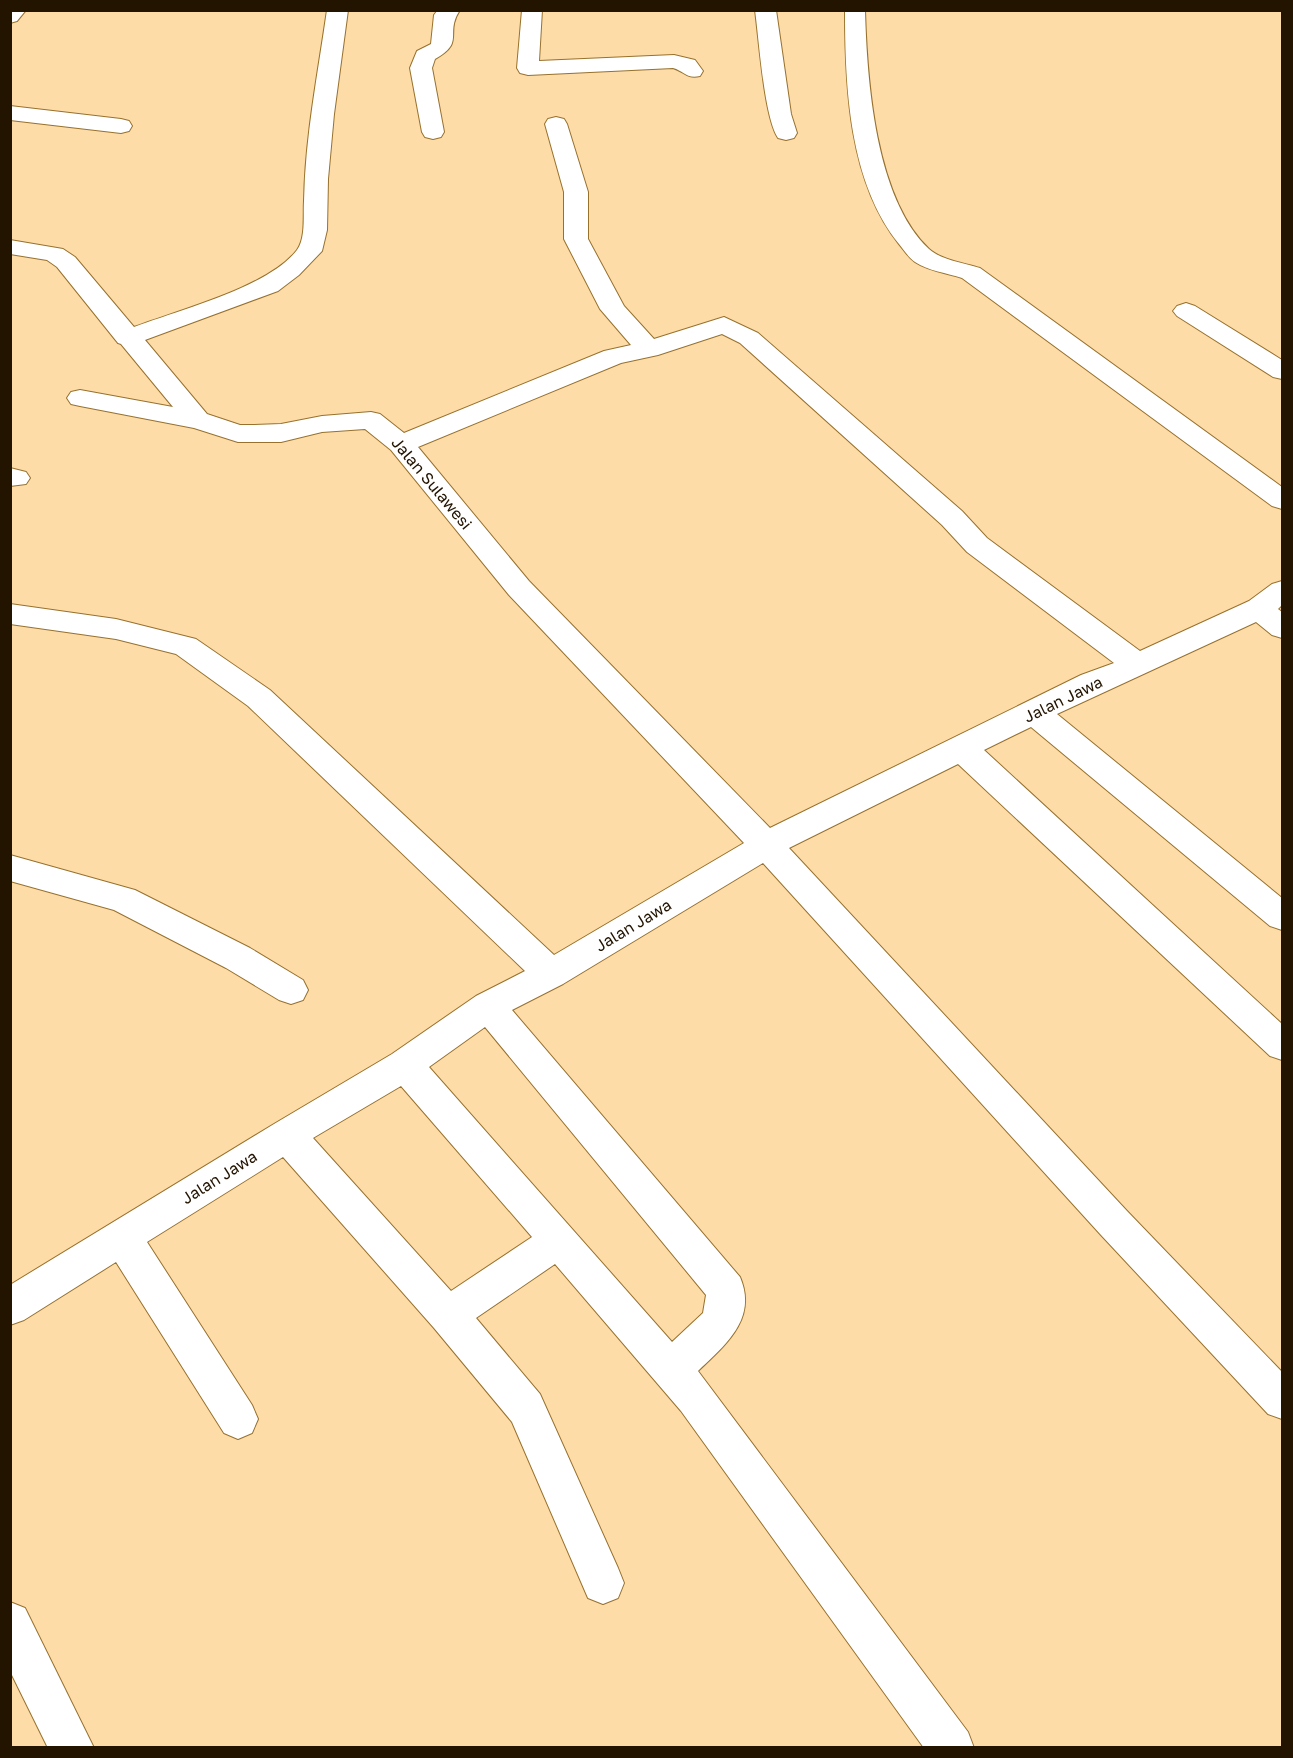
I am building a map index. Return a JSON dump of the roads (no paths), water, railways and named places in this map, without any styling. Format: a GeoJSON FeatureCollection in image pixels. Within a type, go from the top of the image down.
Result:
{"type":"FeatureCollection","features":[{"type":"Feature","properties":{"kind":"street"},"geometry":{"type":"LineString","coordinates":[[10,17],[16,10]]}},
{"type":"Feature","properties":{"kind":"street"},"geometry":{"type":"LineString","coordinates":[[127,338],[269,286],[310,251],[315,230],[316,179],[323,114],[338,10]]}},
{"type":"Feature","properties":{"kind":"street"},"geometry":{"type":"LineString","coordinates":[[433,132],[421,68],[425,56],[441,46],[444,15],[450,10]]}},
{"type":"Feature","properties":{"kind":"street"},"geometry":{"type":"LineString","coordinates":[[532,10],[528,68],[674,61],[687,64],[692,71]]}},
{"type":"Feature","properties":{"kind":"street"},"geometry":{"type":"LineString","coordinates":[[765,10],[780,114],[786,133]]}},
{"type":"Feature","properties":{"kind":"street"},"geometry":{"type":"LineString","coordinates":[[855,10],[854,49],[874,170],[893,217],[921,256],[971,273],[1282,500]]}},
{"type":"Feature","properties":{"kind":"street"},"geometry":{"type":"LineString","coordinates":[[10,113],[121,126]]}},
{"type":"Feature","properties":{"kind":"street"},"geometry":{"type":"LineString","coordinates":[[556,124],[576,192],[576,239],[613,309],[650,350]]}},
{"type":"Feature","properties":{"kind":"street"},"geometry":{"type":"LineString","coordinates":[[10,247],[54,254],[66,262],[127,338],[172,386],[198,420]]}},
{"type":"Feature","properties":{"kind":"street"},"geometry":{"type":"LineString","coordinates":[[1186,311],[1282,370]]}},
{"type":"Feature","properties":{"kind":"street"},"geometry":{"type":"LineString","coordinates":[[401,444],[613,357],[650,350],[724,325],[738,331],[952,518],[977,544],[1138,665]]}},
{"type":"Feature","properties":{"kind":"street","name":"Jalan Sulawesi"},"geometry":{"type":"LineString","coordinates":[[80,398],[198,420],[238,433],[281,433],[322,424],[371,420],[401,444],[519,588],[766,845],[1114,1223],[1282,1400]]}},
{"type":"Feature","properties":{"kind":"street","name":"Jalan Jawa"},"geometry":{"type":"LineString","coordinates":[[10,1307],[287,1135],[405,1065],[488,1006],[550,974],[766,845],[1092,683],[1275,609]]}},
{"type":"Feature","properties":{"kind":"street"},"geometry":{"type":"LineString","coordinates":[[10,614],[116,629],[185,646],[259,698],[550,974]]}},
{"type":"Feature","properties":{"kind":"street"},"geometry":{"type":"LineString","coordinates":[[1035,713],[1282,916]]}},
{"type":"Feature","properties":{"kind":"street"},"geometry":{"type":"LineString","coordinates":[[962,749],[1282,1045]]}},
{"type":"Feature","properties":{"kind":"street"},"geometry":{"type":"LineString","coordinates":[[10,868],[123,899],[238,958],[291,990]]}},
{"type":"Feature","properties":{"kind":"street"},"geometry":{"type":"LineString","coordinates":[[488,1006],[726,1290],[721,1322],[672,1370]]}},
{"type":"Feature","properties":{"kind":"street"},"geometry":{"type":"LineString","coordinates":[[405,1065],[695,1397],[952,1748]]}},
{"type":"Feature","properties":{"kind":"street"},"geometry":{"type":"LineString","coordinates":[[287,1135],[448,1315],[526,1408],[603,1583]]}},
{"type":"Feature","properties":{"kind":"street"},"geometry":{"type":"LineString","coordinates":[[122,1237],[238,1419]]}},
{"type":"Feature","properties":{"kind":"street"},"geometry":{"type":"LineString","coordinates":[[448,1315],[558,1240]]}},
{"type":"Feature","properties":{"kind":"street"},"geometry":{"type":"LineString","coordinates":[[10,1623],[72,1748]]}}]}
